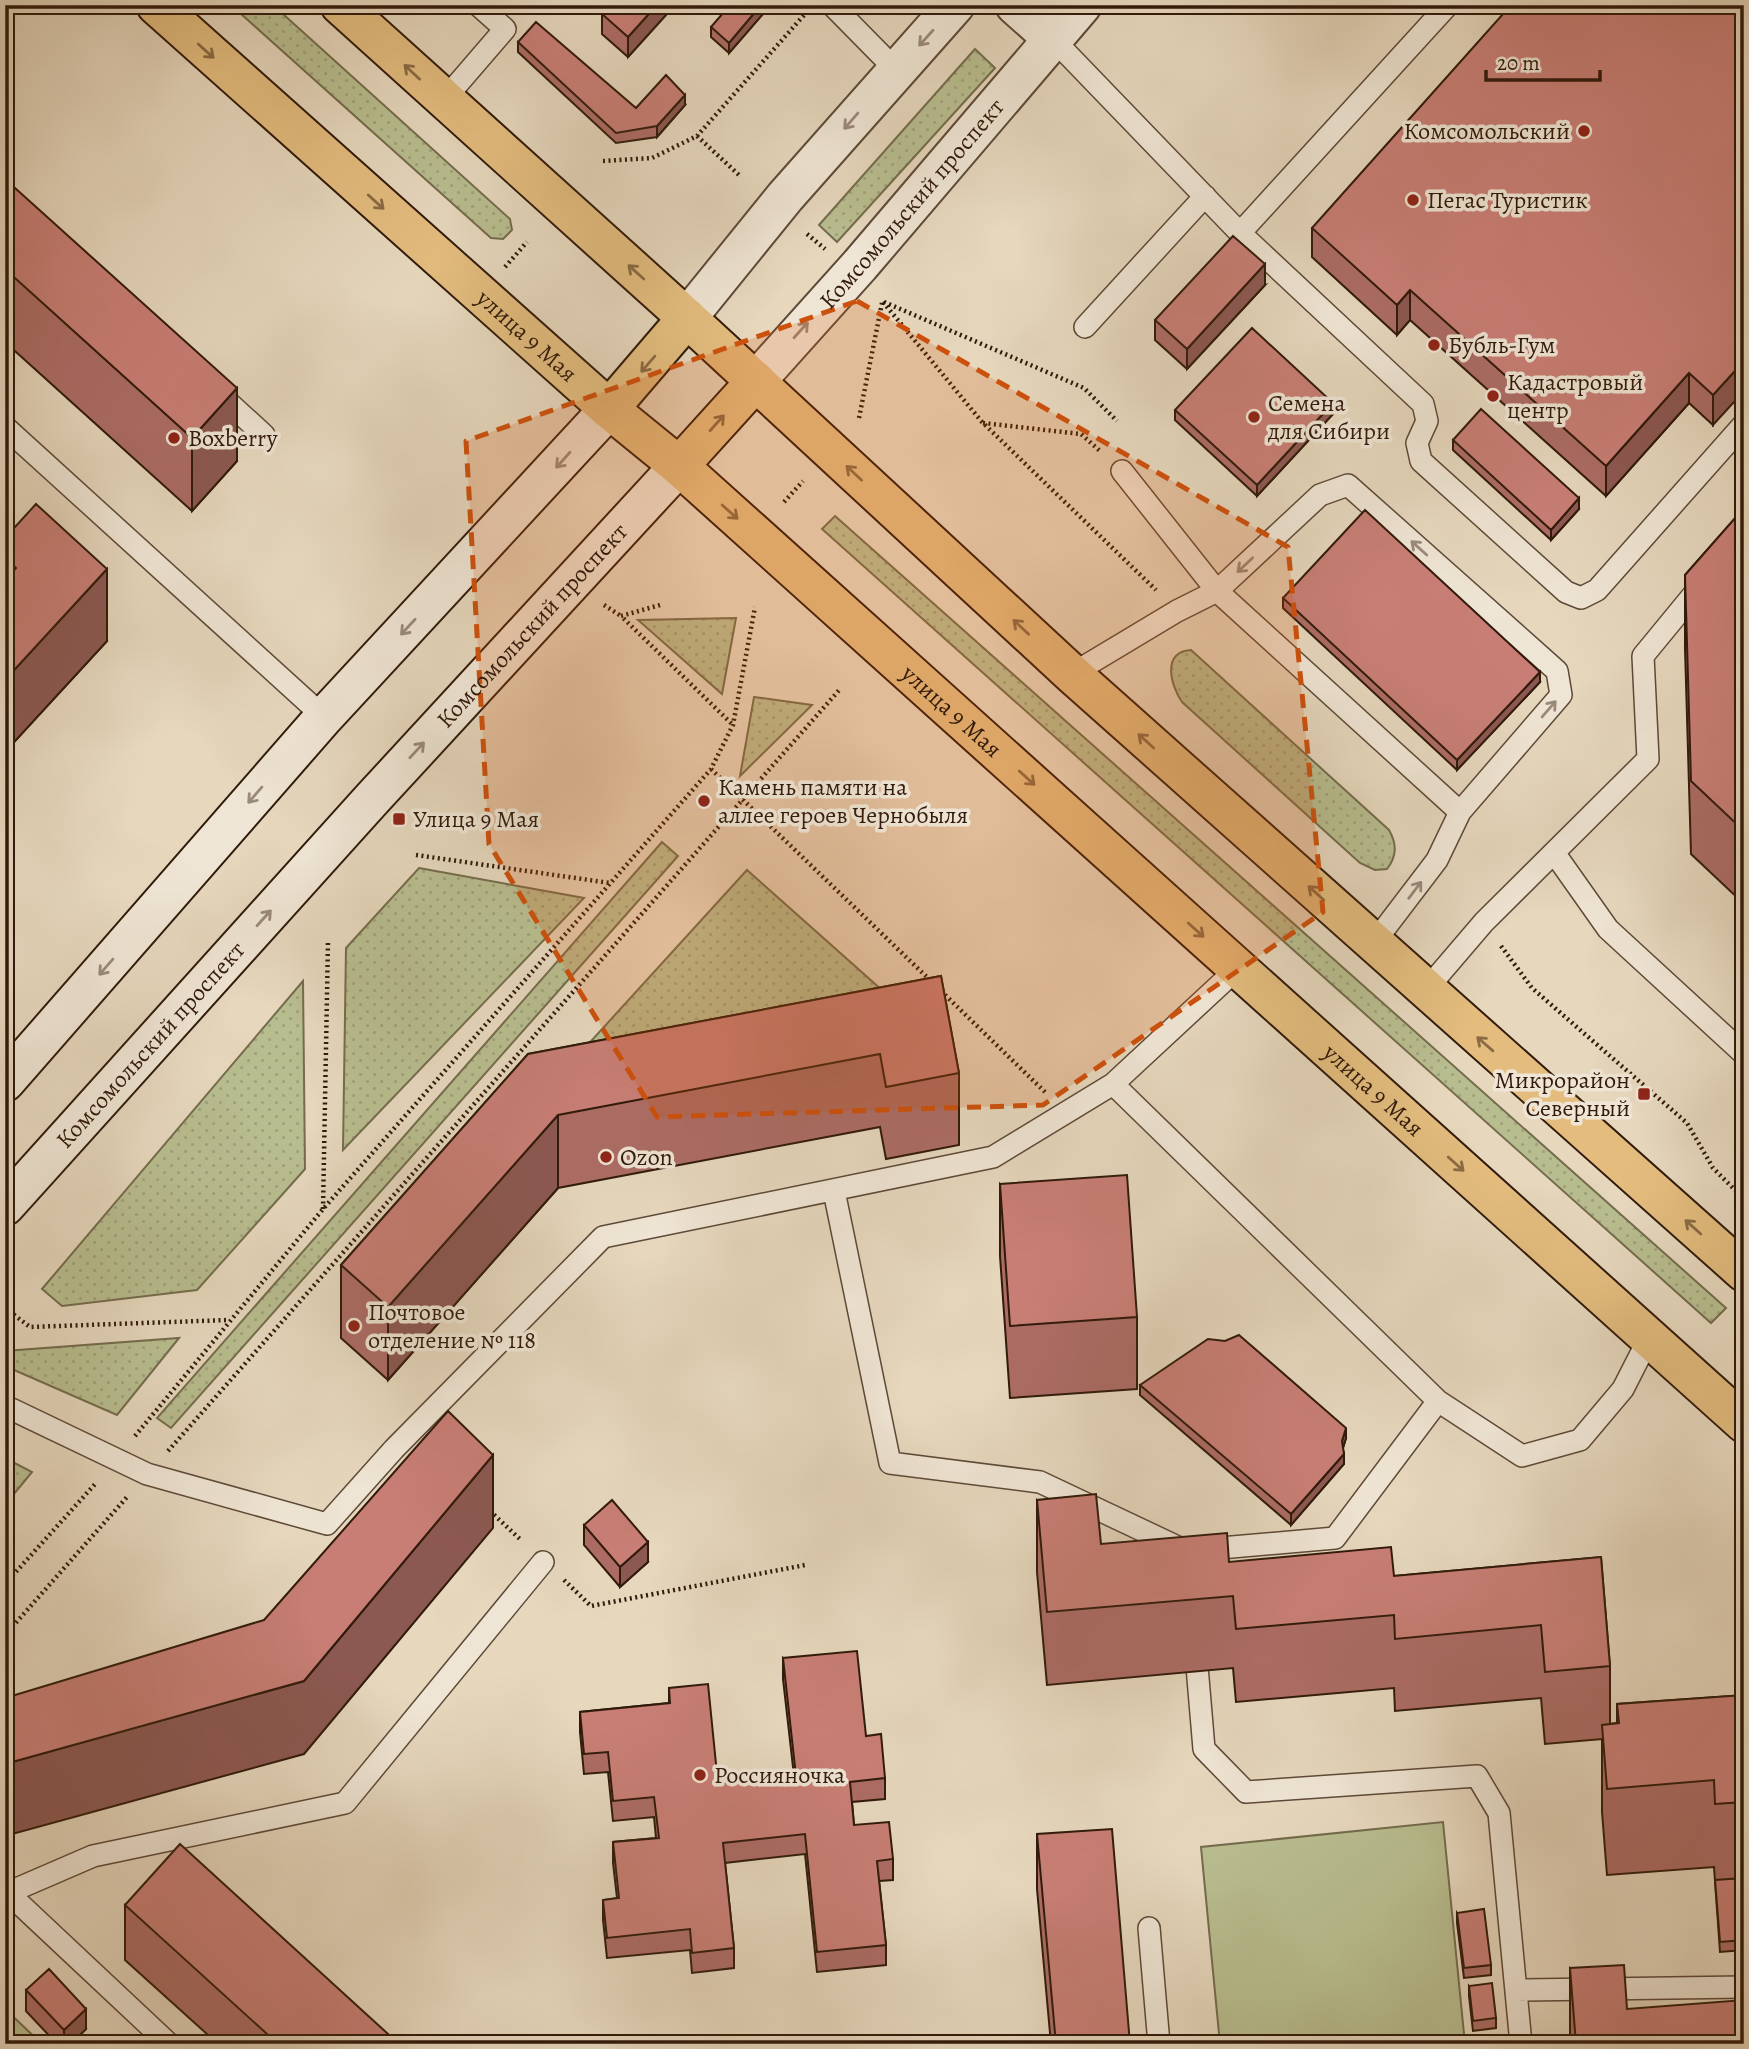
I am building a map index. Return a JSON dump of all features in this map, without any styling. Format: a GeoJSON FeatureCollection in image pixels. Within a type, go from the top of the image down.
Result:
{"type":"FeatureCollection","features":[{"type":"Feature","properties":{"kind":"main road","name":"улица 9 Мая"},"geometry":{"type":"LineString","coordinates":[[156,5],[609,410],[679,466],[1744,1423]]}},
{"type":"Feature","properties":{"kind":"main road"},"geometry":{"type":"LineString","coordinates":[[340,5],[443,101],[687,318],[1072,674],[1424,991],[1744,1272]]}},
{"type":"Feature","properties":{"kind":"main road"},"geometry":{"type":"LineString","coordinates":[[5,1082],[324,717],[609,410],[785,197],[955,5]]}},
{"type":"Feature","properties":{"kind":"main road"},"geometry":{"type":"LineString","coordinates":[[1015,5],[1052,38]]}},
{"type":"Feature","properties":{"kind":"main road","name":"Комсомольский проспект"},"geometry":{"type":"LineString","coordinates":[[5,1206],[860,265],[1082,5]]}},
{"type":"Feature","properties":{"kind":"lane"},"geometry":{"type":"LineString","coordinates":[[443,101],[505,29],[478,5]]}},
{"type":"Feature","properties":{"kind":"lane"},"geometry":{"type":"LineString","coordinates":[[832,5],[896,70]]}},
{"type":"Feature","properties":{"kind":"lane"},"geometry":{"type":"LineString","coordinates":[[1240,233],[1448,5]]}},
{"type":"Feature","properties":{"kind":"lane"},"geometry":{"type":"LineString","coordinates":[[1052,38],[1240,233],[1423,404],[1427,421],[1416,443],[1421,461],[1566,593],[1581,598],[1597,590],[1744,424]]}},
{"type":"Feature","properties":{"kind":"lane"},"geometry":{"type":"LineString","coordinates":[[1085,327],[1205,197]]}},
{"type":"Feature","properties":{"kind":"lane"},"geometry":{"type":"LineString","coordinates":[[202,378],[264,435]]}},
{"type":"Feature","properties":{"kind":"lane"},"geometry":{"type":"LineString","coordinates":[[5,427],[324,717]]}},
{"type":"Feature","properties":{"kind":"lane"},"geometry":{"type":"LineString","coordinates":[[1122,471],[1217,592],[1460,812]]}},
{"type":"Feature","properties":{"kind":"lane"},"geometry":{"type":"LineString","coordinates":[[1072,674],[1177,611],[1217,592],[1320,495],[1348,485],[1557,671],[1561,695],[1460,812],[1437,860],[1373,944]]}},
{"type":"Feature","properties":{"kind":"lane"},"geometry":{"type":"LineString","coordinates":[[1424,991],[1484,922],[1648,759],[1643,656],[1719,565]]}},
{"type":"Feature","properties":{"kind":"lane"},"geometry":{"type":"LineString","coordinates":[[1555,854],[1608,929],[1744,1054]]}},
{"type":"Feature","properties":{"kind":"lane"},"geometry":{"type":"LineString","coordinates":[[5,1406],[147,1474],[327,1524],[394,1449],[603,1237],[993,1157],[1113,1084],[1238,968]]}},
{"type":"Feature","properties":{"kind":"lane"},"geometry":{"type":"LineString","coordinates":[[1113,1084],[1438,1401],[1522,1456],[1580,1440],[1623,1390],[1649,1338]]}},
{"type":"Feature","properties":{"kind":"lane"},"geometry":{"type":"LineString","coordinates":[[834,1191],[890,1463],[1040,1482],[1186,1550],[1335,1538],[1438,1401]]}},
{"type":"Feature","properties":{"kind":"lane"},"geometry":{"type":"LineString","coordinates":[[1186,1550],[1188,1577]]}},
{"type":"Feature","properties":{"kind":"lane"},"geometry":{"type":"LineString","coordinates":[[169,2044],[6,1893],[93,1856],[345,1803],[544,1562]]}},
{"type":"Feature","properties":{"kind":"lane"},"geometry":{"type":"LineString","coordinates":[[1192,1617],[1204,1749],[1246,1792],[1477,1776],[1499,1813],[1521,2044]]}},
{"type":"Feature","properties":{"kind":"lane"},"geometry":{"type":"LineString","coordinates":[[1149,1928],[1159,2044]]}},
{"type":"Feature","properties":{"kind":"lane"},"geometry":{"type":"LineString","coordinates":[[1516,1990],[1744,1987]]}},
{"type":"Feature","properties":{"kind":"path"},"geometry":{"type":"LineString","coordinates":[[603,161],[652,158],[697,136],[813,5]]}},
{"type":"Feature","properties":{"kind":"path"},"geometry":{"type":"LineString","coordinates":[[697,136],[739,175]]}},
{"type":"Feature","properties":{"kind":"path"},"geometry":{"type":"LineString","coordinates":[[807,234],[826,250]]}},
{"type":"Feature","properties":{"kind":"path"},"geometry":{"type":"LineString","coordinates":[[499,273],[527,243]]}},
{"type":"Feature","properties":{"kind":"path"},"geometry":{"type":"LineString","coordinates":[[859,418],[883,302]]}},
{"type":"Feature","properties":{"kind":"path"},"geometry":{"type":"LineString","coordinates":[[883,302],[1084,388],[1117,421]]}},
{"type":"Feature","properties":{"kind":"path"},"geometry":{"type":"LineString","coordinates":[[883,302],[982,422],[1177,611]]}},
{"type":"Feature","properties":{"kind":"path"},"geometry":{"type":"LineString","coordinates":[[982,422],[1081,434],[1122,471]]}},
{"type":"Feature","properties":{"kind":"path"},"geometry":{"type":"LineString","coordinates":[[784,502],[803,481]]}},
{"type":"Feature","properties":{"kind":"path"},"geometry":{"type":"LineString","coordinates":[[621,616],[660,604]]}},
{"type":"Feature","properties":{"kind":"path"},"geometry":{"type":"LineString","coordinates":[[603,605],[621,616],[733,725]]}},
{"type":"Feature","properties":{"kind":"path"},"geometry":{"type":"LineString","coordinates":[[5,1584],[117,1460],[228,1320],[323,1209],[711,769],[733,725],[755,607]]}},
{"type":"Feature","properties":{"kind":"path"},"geometry":{"type":"LineString","coordinates":[[5,1635],[745,800],[841,688]]}},
{"type":"Feature","properties":{"kind":"path"},"geometry":{"type":"LineString","coordinates":[[711,769],[1066,1112]]}},
{"type":"Feature","properties":{"kind":"path"},"geometry":{"type":"LineString","coordinates":[[416,855],[611,883]]}},
{"type":"Feature","properties":{"kind":"path"},"geometry":{"type":"LineString","coordinates":[[1484,922],[1532,988],[1687,1123],[1713,1168],[1744,1199]]}},
{"type":"Feature","properties":{"kind":"path"},"geometry":{"type":"LineString","coordinates":[[323,1209],[328,941]]}},
{"type":"Feature","properties":{"kind":"path"},"geometry":{"type":"LineString","coordinates":[[5,1308],[30,1326],[228,1320]]}},
{"type":"Feature","properties":{"kind":"path"},"geometry":{"type":"LineString","coordinates":[[486,1507],[591,1606],[805,1565]]}},
{"type":"Feature","properties":{"kind":"highlighted area"},"geometry":{"type":"Polygon","coordinates":[[[857,301],[1288,547],[1323,912],[1043,1105],[657,1117],[489,844],[466,441],[857,301]]]}},
{"type":"Feature","properties":{"kind":"green space"},"geometry":{"type":"Polygon","coordinates":[[[231,5],[273,5],[510,219],[512,230],[503,239],[491,238],[231,5]]]}},
{"type":"Feature","properties":{"kind":"green space"},"geometry":{"type":"Polygon","coordinates":[[[975,49],[995,68],[837,242],[819,225],[975,49]]]}},
{"type":"Feature","properties":{"kind":"green space"},"geometry":{"type":"Polygon","coordinates":[[[835,516],[1726,1308],[1711,1323],[822,529],[835,516]]]}},
{"type":"Feature","properties":{"kind":"green space"},"geometry":{"type":"Polygon","coordinates":[[[736,618],[722,694],[638,620],[736,618]]]}},
{"type":"Feature","properties":{"kind":"green space"},"geometry":{"type":"Polygon","coordinates":[[[1191,650],[1389,830],[1395,850],[1387,869],[1375,870],[1360,863],[1182,702],[1172,679],[1172,663],[1182,652],[1191,650]]]}},
{"type":"Feature","properties":{"kind":"green space"},"geometry":{"type":"Polygon","coordinates":[[[754,697],[812,705],[740,776],[754,697]]]}},
{"type":"Feature","properties":{"kind":"green space"},"geometry":{"type":"Polygon","coordinates":[[[662,842],[678,856],[171,1428],[157,1418],[662,842]]]}},
{"type":"Feature","properties":{"kind":"green space"},"geometry":{"type":"Polygon","coordinates":[[[419,868],[584,898],[343,1150],[346,948],[419,868]]]}},
{"type":"Feature","properties":{"kind":"green space"},"geometry":{"type":"Polygon","coordinates":[[[747,870],[901,1007],[531,1107],[747,870]]]}},
{"type":"Feature","properties":{"kind":"green space"},"geometry":{"type":"Polygon","coordinates":[[[303,981],[305,1169],[197,1290],[62,1306],[42,1289],[303,981]]]}},
{"type":"Feature","properties":{"kind":"green space"},"geometry":{"type":"Polygon","coordinates":[[[179,1338],[117,1415],[5,1366],[5,1351],[179,1338]]]}},
{"type":"Feature","properties":{"kind":"green space"},"geometry":{"type":"Polygon","coordinates":[[[5,1458],[32,1472],[5,1505],[5,1458]]]}},
{"type":"Feature","properties":{"kind":"green space"},"geometry":{"type":"Polygon","coordinates":[[[1443,1822],[1465,2044],[1220,2044],[1201,1847],[1443,1822]]]}},
{"type":"Feature","properties":{"kind":"green space"},"geometry":{"type":"Polygon","coordinates":[[[5,2009],[42,2044],[5,2044],[5,2009]]]}},
{"type":"Feature","properties":{"kind":"building"},"geometry":{"type":"Polygon","coordinates":[[[610,5],[657,5],[628,37],[602,14],[610,5]]]}},
{"type":"Feature","properties":{"kind":"building"},"geometry":{"type":"Polygon","coordinates":[[[730,5],[761,5],[729,43],[711,27],[730,5]]]}},
{"type":"Feature","properties":{"kind":"building","name":"Комсомольский"},"geometry":{"type":"Polygon","coordinates":[[[1511,5],[1744,5],[1744,361],[1713,395],[1689,373],[1606,466],[1410,290],[1397,305],[1312,228],[1511,5]]]}},
{"type":"Feature","properties":{"kind":"building"},"geometry":{"type":"Polygon","coordinates":[[[536,22],[636,108],[666,75],[685,95],[657,126],[616,133],[518,42],[536,22]]]}},
{"type":"Feature","properties":{"kind":"building"},"geometry":{"type":"Polygon","coordinates":[[[5,179],[237,388],[192,438],[5,269],[5,179]]]}},
{"type":"Feature","properties":{"kind":"building"},"geometry":{"type":"Polygon","coordinates":[[[1233,236],[1265,264],[1187,349],[1155,320],[1233,236]]]}},
{"type":"Feature","properties":{"kind":"building","name":"Семена для Сибири"},"geometry":{"type":"Polygon","coordinates":[[[1252,328],[1333,403],[1257,485],[1175,410],[1252,328]]]}},
{"type":"Feature","properties":{"kind":"building"},"geometry":{"type":"Polygon","coordinates":[[[1481,409],[1579,498],[1551,530],[1453,440],[1481,409]]]}},
{"type":"Feature","properties":{"kind":"building"},"geometry":{"type":"Polygon","coordinates":[[[36,504],[107,569],[5,680],[5,580],[16,568],[5,558],[5,538],[36,504]]]}},
{"type":"Feature","properties":{"kind":"building"},"geometry":{"type":"Polygon","coordinates":[[[1744,508],[1744,831],[1691,781],[1685,575],[1744,508]]]}},
{"type":"Feature","properties":{"kind":"building"},"geometry":{"type":"Polygon","coordinates":[[[1365,510],[1540,672],[1457,760],[1283,598],[1365,510]]]}},
{"type":"Feature","properties":{"kind":"building"},"geometry":{"type":"Polygon","coordinates":[[[941,976],[959,1073],[886,1087],[880,1054],[558,1115],[388,1307],[341,1265],[528,1054],[941,976]]]}},
{"type":"Feature","properties":{"kind":"building"},"geometry":{"type":"Polygon","coordinates":[[[1127,1175],[1137,1317],[1010,1326],[1000,1184],[1127,1175]]]}},
{"type":"Feature","properties":{"kind":"building"},"geometry":{"type":"Polygon","coordinates":[[[1239,1335],[1346,1428],[1342,1441],[1344,1454],[1291,1514],[1140,1385],[1208,1339],[1225,1341],[1239,1335]]]}},
{"type":"Feature","properties":{"kind":"building"},"geometry":{"type":"Polygon","coordinates":[[[448,1411],[493,1455],[304,1681],[5,1764],[5,1698],[264,1620],[448,1411]]]}},
{"type":"Feature","properties":{"kind":"building"},"geometry":{"type":"Polygon","coordinates":[[[1096,1494],[1101,1544],[1227,1533],[1229,1562],[1391,1547],[1394,1576],[1601,1557],[1610,1666],[1545,1672],[1541,1625],[1395,1639],[1394,1615],[1236,1629],[1233,1596],[1047,1612],[1037,1500],[1096,1494]]]}},
{"type":"Feature","properties":{"kind":"building"},"geometry":{"type":"Polygon","coordinates":[[[612,1500],[648,1542],[620,1567],[584,1525],[612,1500]]]}},
{"type":"Feature","properties":{"kind":"building"},"geometry":{"type":"Polygon","coordinates":[[[857,1651],[866,1736],[881,1734],[885,1778],[850,1782],[854,1825],[889,1822],[893,1859],[877,1861],[886,1945],[817,1952],[805,1834],[723,1843],[734,1948],[692,1953],[690,1929],[607,1938],[603,1900],[619,1898],[613,1842],[659,1838],[654,1797],[613,1801],[608,1752],[584,1754],[580,1712],[670,1703],[669,1688],[708,1684],[718,1784],[796,1776],[783,1658],[857,1651]]]}},
{"type":"Feature","properties":{"kind":"building"},"geometry":{"type":"Polygon","coordinates":[[[1744,1695],[1744,1802],[1715,1804],[1714,1780],[1607,1789],[1602,1725],[1619,1723],[1617,1704],[1744,1695]]]}},
{"type":"Feature","properties":{"kind":"building"},"geometry":{"type":"Polygon","coordinates":[[[1112,1829],[1130,2044],[1056,2044],[1037,1834],[1112,1829]]]}},
{"type":"Feature","properties":{"kind":"building"},"geometry":{"type":"Polygon","coordinates":[[[180,1844],[399,2044],[278,2044],[125,1905],[180,1844]]]}},
{"type":"Feature","properties":{"kind":"building"},"geometry":{"type":"Polygon","coordinates":[[[1744,1878],[1744,1940],[1720,1942],[1715,1880],[1744,1878]]]}},
{"type":"Feature","properties":{"kind":"building"},"geometry":{"type":"Polygon","coordinates":[[[1484,1909],[1491,1965],[1464,1968],[1457,1913],[1484,1909]]]}},
{"type":"Feature","properties":{"kind":"building"},"geometry":{"type":"Polygon","coordinates":[[[1624,1965],[1627,2009],[1744,2000],[1744,2044],[1576,2044],[1570,1968],[1624,1965]]]}},
{"type":"Feature","properties":{"kind":"building"},"geometry":{"type":"Polygon","coordinates":[[[49,1969],[86,2009],[64,2030],[26,1990],[49,1969]]]}},
{"type":"Feature","properties":{"kind":"building"},"geometry":{"type":"Polygon","coordinates":[[[1492,1983],[1496,2018],[1473,2021],[1469,1986],[1492,1983]]]}},
{"type":"Feature","properties":{"kind":"place","name":"Комсомольский"},"geometry":{"type":"Point","coordinates":[1584,131]}},
{"type":"Feature","properties":{"kind":"place","name":"Пегас Туристик"},"geometry":{"type":"Point","coordinates":[1413,200]}},
{"type":"Feature","properties":{"kind":"place","name":"Бубль-Гум"},"geometry":{"type":"Point","coordinates":[1434,345]}},
{"type":"Feature","properties":{"kind":"place","name":"Кадастровый центр"},"geometry":{"type":"Point","coordinates":[1493,396]}},
{"type":"Feature","properties":{"kind":"place","name":"Семена для Сибири"},"geometry":{"type":"Point","coordinates":[1254,417]}},
{"type":"Feature","properties":{"kind":"place","name":"Boxberry"},"geometry":{"type":"Point","coordinates":[174,438]}},
{"type":"Feature","properties":{"kind":"place","name":"Камень памяти на аллее героев Чернобыля"},"geometry":{"type":"Point","coordinates":[704,801]}},
{"type":"Feature","properties":{"kind":"place","name":"Улица 9 Мая"},"geometry":{"type":"Point","coordinates":[399,819]}},
{"type":"Feature","properties":{"kind":"place","name":"Микрорайон Северный"},"geometry":{"type":"Point","coordinates":[1644,1094]}},
{"type":"Feature","properties":{"kind":"place","name":"Ozon"},"geometry":{"type":"Point","coordinates":[606,1157]}},
{"type":"Feature","properties":{"kind":"place","name":"Почтовое отделение № 118"},"geometry":{"type":"Point","coordinates":[354,1326]}},
{"type":"Feature","properties":{"kind":"place","name":"Россияночка"},"geometry":{"type":"Point","coordinates":[700,1775]}}]}
